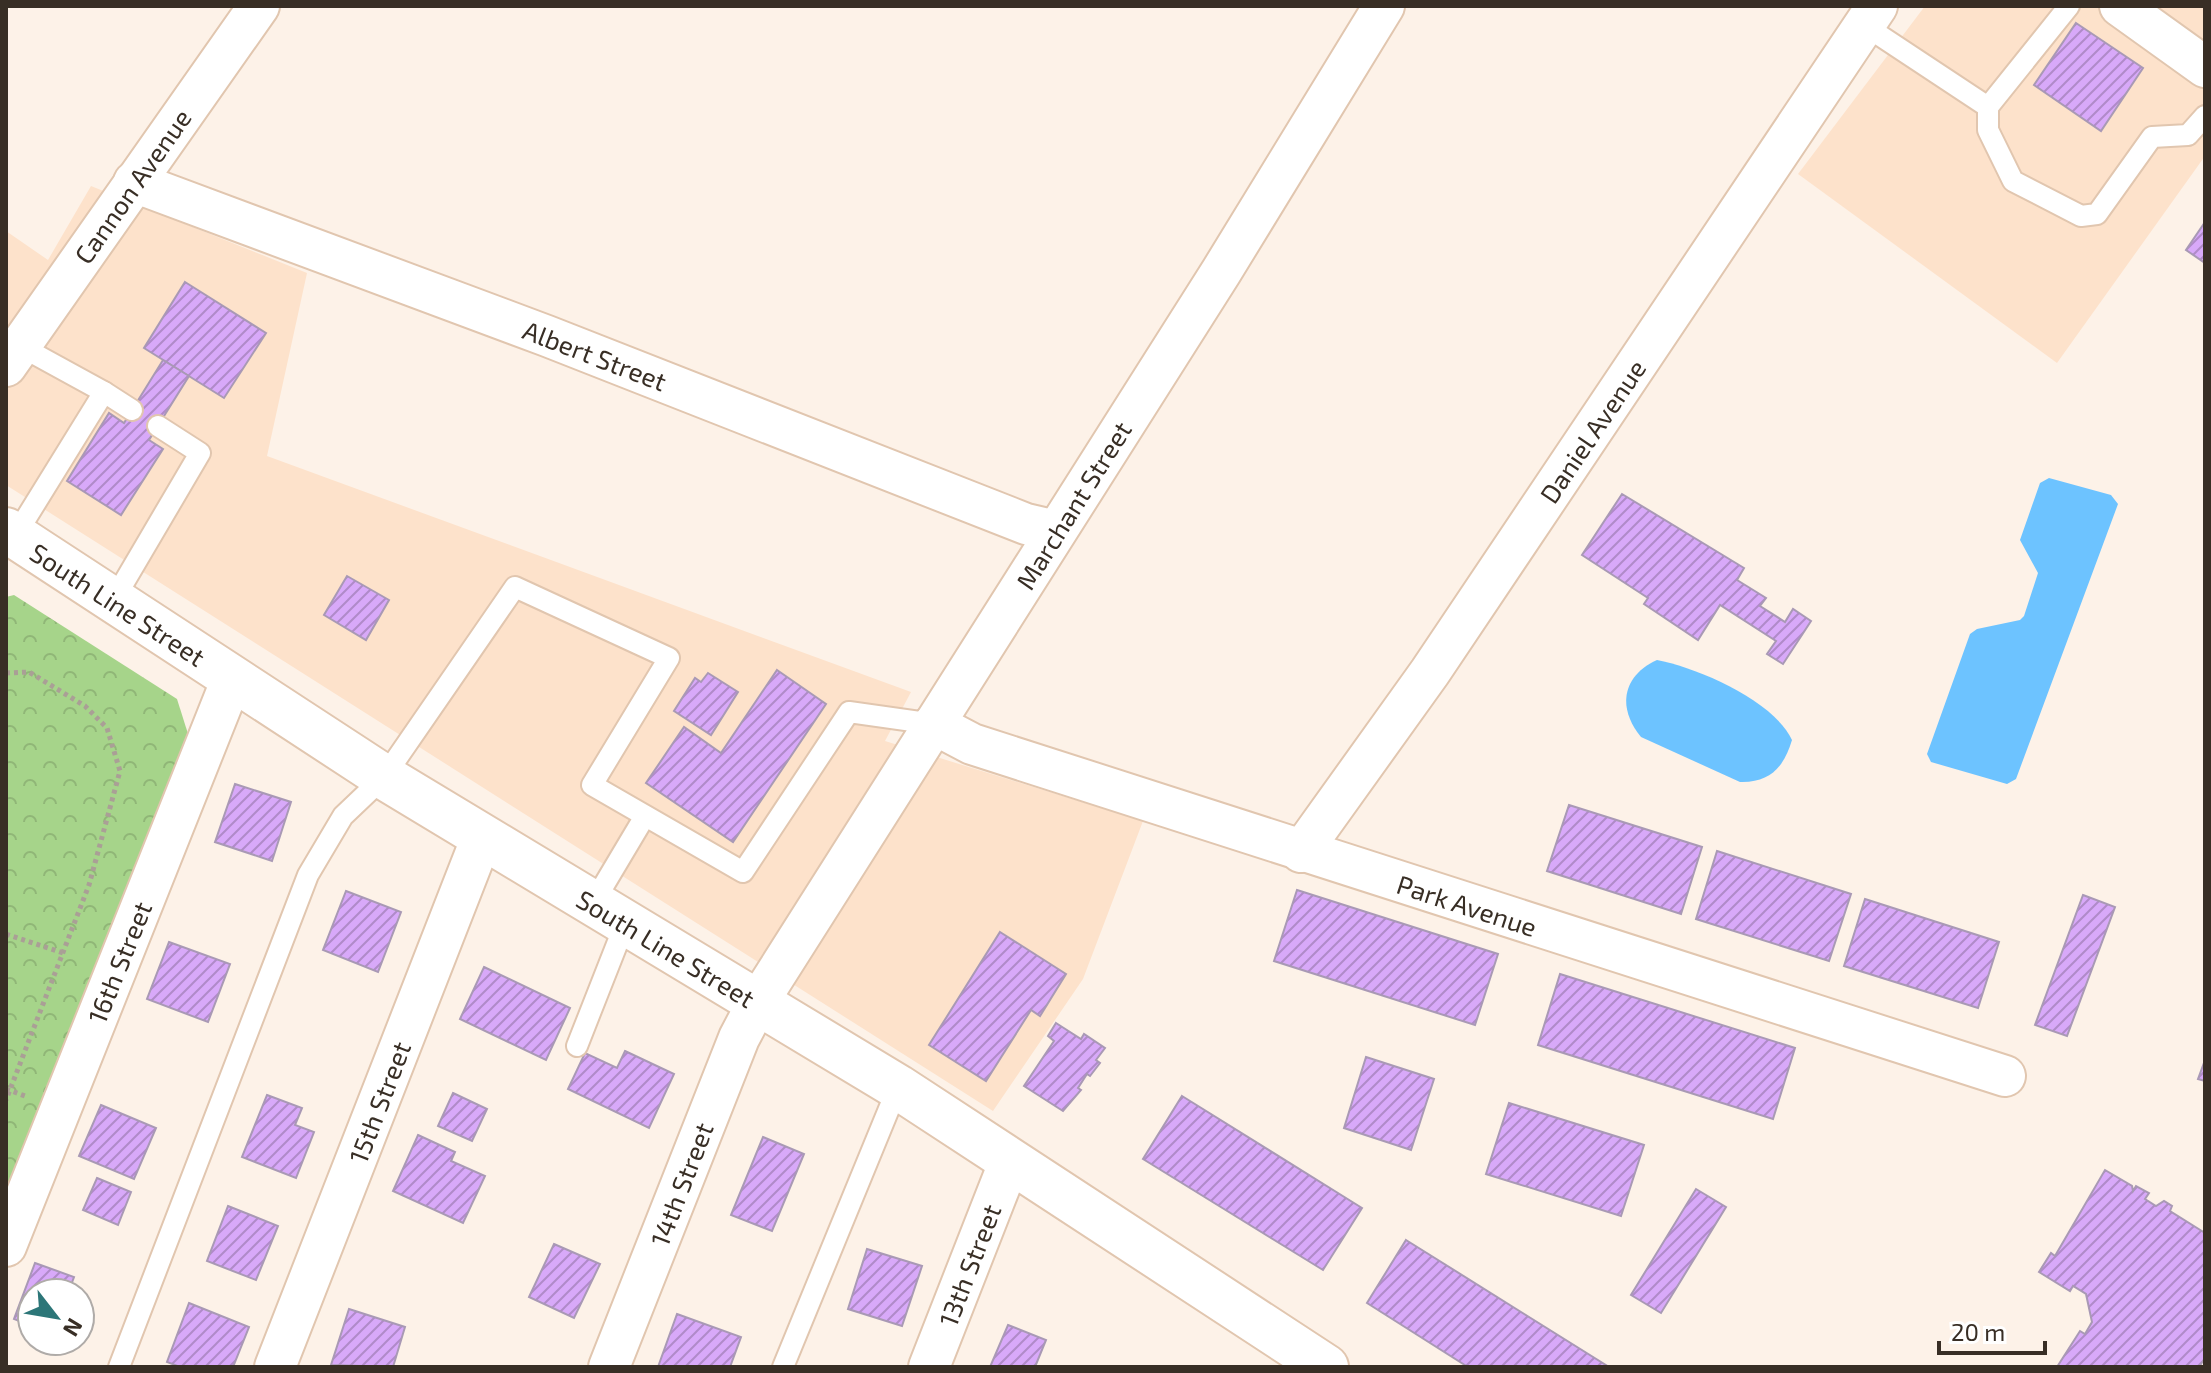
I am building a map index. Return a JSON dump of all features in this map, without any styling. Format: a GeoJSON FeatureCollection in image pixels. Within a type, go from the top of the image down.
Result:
{"type":"FeatureCollection","features":[{"type":"Feature","properties":{"kind":"main road","name":"South Line Street"},"geometry":{"type":"LineString","coordinates":[[10,533],[384,777],[898,1087],[1009,1163],[1161,1256],[1309,1362]]}},
{"type":"Feature","properties":{"kind":"street","name":"Cannon Avenue"},"geometry":{"type":"LineString","coordinates":[[13,356],[259,6]]}},
{"type":"Feature","properties":{"kind":"street","name":"Marchant Street"},"geometry":{"type":"LineString","coordinates":[[758,1002],[1221,272],[1384,6]]}},
{"type":"Feature","properties":{"kind":"street"},"geometry":{"type":"LineString","coordinates":[[2120,6],[2205,67]]}},
{"type":"Feature","properties":{"kind":"street","name":"Daniel Avenue"},"geometry":{"type":"LineString","coordinates":[[1301,852],[1430,672],[1870,15]]}},
{"type":"Feature","properties":{"kind":"street","name":"Albert Street"},"geometry":{"type":"LineString","coordinates":[[134,182],[547,336],[1026,524],[1056,531]]}},
{"type":"Feature","properties":{"kind":"street","name":"16th Street"},"geometry":{"type":"LineString","coordinates":[[6,1246],[232,679]]}},
{"type":"Feature","properties":{"kind":"street","name":"Park Avenue"},"geometry":{"type":"LineString","coordinates":[[934,724],[972,744],[2005,1076]]}},
{"type":"Feature","properties":{"kind":"street","name":"15th Street"},"geometry":{"type":"LineString","coordinates":[[275,1367],[482,837]]}},
{"type":"Feature","properties":{"kind":"street","name":"14th Street"},"geometry":{"type":"LineString","coordinates":[[609,1367],[739,1038],[758,1002]]}},
{"type":"Feature","properties":{"kind":"street","name":"13th Street"},"geometry":{"type":"LineString","coordinates":[[929,1367],[1009,1163]]}},
{"type":"Feature","properties":{"kind":"lane"},"geometry":{"type":"LineString","coordinates":[[2069,6],[1988,107],[1988,130],[2013,181],[2081,216],[2097,214],[2152,137],[2188,135],[2205,116]]}},
{"type":"Feature","properties":{"kind":"lane"},"geometry":{"type":"LineString","coordinates":[[1870,15],[1988,107]]}},
{"type":"Feature","properties":{"kind":"lane"},"geometry":{"type":"LineString","coordinates":[[13,356],[104,392],[132,410]]}},
{"type":"Feature","properties":{"kind":"lane"},"geometry":{"type":"LineString","coordinates":[[10,533],[104,392]]}},
{"type":"Feature","properties":{"kind":"lane"},"geometry":{"type":"LineString","coordinates":[[113,601],[200,453],[158,426]]}},
{"type":"Feature","properties":{"kind":"lane"},"geometry":{"type":"LineString","coordinates":[[119,1367],[308,875],[343,816],[384,777],[515,587],[669,658],[592,785],[743,872],[849,712],[934,724]]}},
{"type":"Feature","properties":{"kind":"lane"},"geometry":{"type":"LineString","coordinates":[[577,1046],[609,914],[645,816]]}},
{"type":"Feature","properties":{"kind":"lane"},"geometry":{"type":"LineString","coordinates":[[783,1367],[898,1087]]}},
{"type":"Feature","properties":{"kind":"path"},"geometry":{"type":"LineString","coordinates":[[6,673],[29,672],[85,706],[107,728],[120,771],[89,885],[6,1100]]}},
{"type":"Feature","properties":{"kind":"path"},"geometry":{"type":"LineString","coordinates":[[6,934],[63,953]]}},
{"type":"Feature","properties":{"kind":"shaded area"},"geometry":{"type":"Polygon","coordinates":[[[1925,6],[2205,6],[2205,156],[2057,363],[1798,174],[1925,6]]]}},
{"type":"Feature","properties":{"kind":"shaded area"},"geometry":{"type":"Polygon","coordinates":[[[91,186],[307,273],[267,456],[911,692],[885,741],[1143,821],[1083,979],[993,1111],[6,485],[6,231],[48,260],[91,186]]]}},
{"type":"Feature","properties":{"kind":"green space"},"geometry":{"type":"Polygon","coordinates":[[[14,595],[177,699],[189,737],[6,1206],[6,597],[14,595]]]}},
{"type":"Feature","properties":{"kind":"water"},"geometry":{"type":"Polygon","coordinates":[[[2049,478],[2111,495],[2118,504],[2016,779],[2007,784],[1931,762],[1927,754],[1970,634],[1977,629],[2020,620],[2024,616],[2038,573],[2020,540],[2040,483],[2049,478]]]}},
{"type":"Feature","properties":{"kind":"water"},"geometry":{"type":"Polygon","coordinates":[[[1657,660],[1713,678],[1769,712],[1792,740],[1785,758],[1774,772],[1760,780],[1740,782],[1641,737],[1628,715],[1627,694],[1636,675],[1657,660]]]}},
{"type":"Feature","properties":{"kind":"building"},"geometry":{"type":"Polygon","coordinates":[[[2076,23],[2143,68],[2101,131],[2034,85],[2076,23]]]}},
{"type":"Feature","properties":{"kind":"building"},"geometry":{"type":"Polygon","coordinates":[[[2205,222],[2205,263],[2186,250],[2205,222]]]}},
{"type":"Feature","properties":{"kind":"building"},"geometry":{"type":"Polygon","coordinates":[[[185,282],[266,333],[224,398],[144,348],[185,282]]]}},
{"type":"Feature","properties":{"kind":"building"},"geometry":{"type":"Polygon","coordinates":[[[163,360],[189,376],[149,440],[163,449],[121,515],[67,481],[109,413],[124,423],[163,360]]]}},
{"type":"Feature","properties":{"kind":"building"},"geometry":{"type":"Polygon","coordinates":[[[1622,494],[1744,568],[1737,580],[1766,598],[1760,606],[1785,622],[1793,609],[1811,621],[1783,664],[1767,654],[1776,641],[1720,605],[1698,640],[1644,604],[1648,598],[1582,555],[1622,494]]]}},
{"type":"Feature","properties":{"kind":"building"},"geometry":{"type":"Polygon","coordinates":[[[347,576],[389,600],[366,640],[324,615],[347,576]]]}},
{"type":"Feature","properties":{"kind":"building"},"geometry":{"type":"Polygon","coordinates":[[[777,670],[826,704],[733,842],[646,783],[684,727],[721,753],[777,670]]]}},
{"type":"Feature","properties":{"kind":"building"},"geometry":{"type":"Polygon","coordinates":[[[708,673],[738,692],[711,735],[674,711],[695,678],[701,682],[708,673]]]}},
{"type":"Feature","properties":{"kind":"building"},"geometry":{"type":"Polygon","coordinates":[[[235,784],[291,802],[272,861],[215,842],[235,784]]]}},
{"type":"Feature","properties":{"kind":"building"},"geometry":{"type":"Polygon","coordinates":[[[1569,805],[1702,847],[1681,914],[1547,871],[1569,805]]]}},
{"type":"Feature","properties":{"kind":"building"},"geometry":{"type":"Polygon","coordinates":[[[1717,851],[1851,894],[1829,961],[1696,919],[1717,851]]]}},
{"type":"Feature","properties":{"kind":"building"},"geometry":{"type":"Polygon","coordinates":[[[1297,890],[1498,954],[1475,1025],[1274,961],[1297,890]]]}},
{"type":"Feature","properties":{"kind":"building"},"geometry":{"type":"Polygon","coordinates":[[[346,891],[401,912],[378,972],[323,950],[346,891]]]}},
{"type":"Feature","properties":{"kind":"building"},"geometry":{"type":"Polygon","coordinates":[[[2083,895],[2115,907],[2067,1036],[2035,1025],[2083,895]]]}},
{"type":"Feature","properties":{"kind":"building"},"geometry":{"type":"Polygon","coordinates":[[[1865,899],[1999,942],[1978,1008],[1844,966],[1865,899]]]}},
{"type":"Feature","properties":{"kind":"building"},"geometry":{"type":"Polygon","coordinates":[[[1000,932],[1066,974],[1040,1016],[1031,1010],[986,1081],[929,1045],[1000,932]]]}},
{"type":"Feature","properties":{"kind":"building"},"geometry":{"type":"Polygon","coordinates":[[[169,942],[230,964],[208,1022],[147,999],[169,942]]]}},
{"type":"Feature","properties":{"kind":"building"},"geometry":{"type":"Polygon","coordinates":[[[484,967],[570,1008],[546,1060],[460,1019],[484,967]]]}},
{"type":"Feature","properties":{"kind":"building"},"geometry":{"type":"Polygon","coordinates":[[[1560,974],[1795,1048],[1773,1119],[1538,1045],[1560,974]]]}},
{"type":"Feature","properties":{"kind":"building"},"geometry":{"type":"Polygon","coordinates":[[[1056,1023],[1081,1039],[1084,1034],[1105,1048],[1096,1060],[1100,1063],[1090,1076],[1087,1074],[1078,1088],[1081,1090],[1063,1111],[1024,1086],[1054,1041],[1048,1036],[1056,1023]]]}},
{"type":"Feature","properties":{"kind":"building"},"geometry":{"type":"Polygon","coordinates":[[[625,1051],[674,1074],[649,1128],[568,1089],[585,1053],[617,1068],[625,1051]]]}},
{"type":"Feature","properties":{"kind":"building"},"geometry":{"type":"Polygon","coordinates":[[[1366,1057],[1434,1079],[1411,1150],[1344,1128],[1366,1057]]]}},
{"type":"Feature","properties":{"kind":"building"},"geometry":{"type":"Polygon","coordinates":[[[2205,1060],[2205,1081],[2198,1079],[2205,1060]]]}},
{"type":"Feature","properties":{"kind":"building"},"geometry":{"type":"Polygon","coordinates":[[[453,1093],[487,1109],[472,1141],[438,1126],[453,1093]]]}},
{"type":"Feature","properties":{"kind":"building"},"geometry":{"type":"Polygon","coordinates":[[[267,1095],[302,1108],[295,1125],[314,1132],[296,1178],[242,1157],[267,1095]]]}},
{"type":"Feature","properties":{"kind":"building"},"geometry":{"type":"Polygon","coordinates":[[[1182,1096],[1362,1208],[1323,1270],[1143,1159],[1182,1096]]]}},
{"type":"Feature","properties":{"kind":"building"},"geometry":{"type":"Polygon","coordinates":[[[1509,1103],[1644,1145],[1621,1216],[1486,1174],[1509,1103]]]}},
{"type":"Feature","properties":{"kind":"building"},"geometry":{"type":"Polygon","coordinates":[[[101,1105],[156,1128],[134,1179],[79,1156],[101,1105]]]}},
{"type":"Feature","properties":{"kind":"building"},"geometry":{"type":"Polygon","coordinates":[[[418,1135],[455,1152],[451,1161],[485,1176],[463,1223],[393,1191],[418,1135]]]}},
{"type":"Feature","properties":{"kind":"building"},"geometry":{"type":"Polygon","coordinates":[[[763,1137],[804,1154],[772,1231],[731,1215],[763,1137]]]}},
{"type":"Feature","properties":{"kind":"building"},"geometry":{"type":"Polygon","coordinates":[[[2105,1170],[2132,1186],[2133,1191],[2136,1186],[2149,1193],[2145,1199],[2156,1206],[2164,1201],[2172,1206],[2170,1211],[2205,1233],[2205,1358],[2199,1367],[2057,1367],[2080,1331],[2085,1334],[2092,1322],[2086,1294],[2073,1286],[2070,1291],[2039,1272],[2051,1253],[2055,1256],[2105,1170]]]}},
{"type":"Feature","properties":{"kind":"building"},"geometry":{"type":"Polygon","coordinates":[[[97,1178],[131,1192],[118,1225],[83,1210],[97,1178]]]}},
{"type":"Feature","properties":{"kind":"building"},"geometry":{"type":"Polygon","coordinates":[[[1696,1189],[1726,1207],[1661,1313],[1631,1295],[1696,1189]]]}},
{"type":"Feature","properties":{"kind":"building"},"geometry":{"type":"Polygon","coordinates":[[[228,1206],[278,1226],[256,1280],[207,1261],[228,1206]]]}},
{"type":"Feature","properties":{"kind":"building"},"geometry":{"type":"Polygon","coordinates":[[[1406,1240],[1609,1367],[1468,1367],[1367,1303],[1406,1240]]]}},
{"type":"Feature","properties":{"kind":"building"},"geometry":{"type":"Polygon","coordinates":[[[554,1244],[600,1264],[574,1318],[529,1297],[554,1244]]]}},
{"type":"Feature","properties":{"kind":"building"},"geometry":{"type":"Polygon","coordinates":[[[867,1249],[922,1266],[902,1326],[848,1309],[867,1249]]]}},
{"type":"Feature","properties":{"kind":"building"},"geometry":{"type":"Polygon","coordinates":[[[35,1263],[74,1277],[30,1277],[35,1263]]]}},
{"type":"Feature","properties":{"kind":"building"},"geometry":{"type":"Polygon","coordinates":[[[189,1303],[249,1327],[233,1367],[180,1367],[167,1362],[189,1303]]]}},
{"type":"Feature","properties":{"kind":"building"},"geometry":{"type":"Polygon","coordinates":[[[349,1309],[405,1327],[393,1367],[331,1365],[349,1309]]]}},
{"type":"Feature","properties":{"kind":"building"},"geometry":{"type":"Polygon","coordinates":[[[677,1314],[741,1337],[730,1367],[658,1367],[677,1314]]]}},
{"type":"Feature","properties":{"kind":"building"},"geometry":{"type":"Polygon","coordinates":[[[1008,1325],[1046,1340],[1035,1367],[990,1367],[1008,1325]]]}}]}
